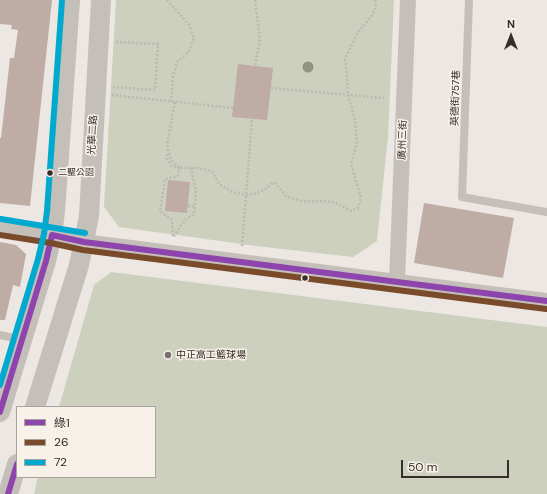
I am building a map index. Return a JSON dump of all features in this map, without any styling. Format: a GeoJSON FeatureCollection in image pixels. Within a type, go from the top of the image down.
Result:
{"type":"FeatureCollection","features":[{"type":"Feature","properties":{"kind":"street"},"geometry":{"type":"LineString","coordinates":[[0,412],[46,261],[52,235],[55,212],[70,0]]}},
{"type":"Feature","properties":{"kind":"street","name":"光華二路"},"geometry":{"type":"LineString","coordinates":[[35,406],[79,265],[89,216],[101,0]]}},
{"type":"Feature","properties":{"kind":"street","name":"廣州三街"},"geometry":{"type":"LineString","coordinates":[[397,281],[408,0]]}},
{"type":"Feature","properties":{"kind":"street"},"geometry":{"type":"LineString","coordinates":[[0,227],[52,235],[84,242],[547,301]]}},
{"type":"Feature","properties":{"kind":"street"},"geometry":{"type":"LineString","coordinates":[[8,494],[16,467]]}},
{"type":"Feature","properties":{"kind":"lane","name":"英德街757巷"},"geometry":{"type":"LineString","coordinates":[[469,0],[462,197],[547,212]]}},
{"type":"Feature","properties":{"kind":"lane"},"geometry":{"type":"LineString","coordinates":[[0,335],[22,340]]}},
{"type":"Feature","properties":{"kind":"path"},"geometry":{"type":"LineString","coordinates":[[167,0],[189,25],[194,38],[189,52],[178,61],[173,75],[171,101]]}},
{"type":"Feature","properties":{"kind":"path"},"geometry":{"type":"LineString","coordinates":[[255,0],[260,39],[255,66]]}},
{"type":"Feature","properties":{"kind":"path"},"geometry":{"type":"LineString","coordinates":[[175,102],[167,145],[171,160],[179,168],[212,171],[220,184],[232,192],[246,195],[257,194],[271,184],[276,183],[286,196],[302,201],[323,201],[336,203],[351,210],[358,208],[361,198],[352,164],[357,143],[355,120],[348,94],[345,59],[358,32],[372,16],[376,6],[375,0]]}},
{"type":"Feature","properties":{"kind":"path"},"geometry":{"type":"LineString","coordinates":[[109,87],[155,90],[158,44],[112,42]]}},
{"type":"Feature","properties":{"kind":"path"},"geometry":{"type":"LineString","coordinates":[[270,88],[384,98]]}},
{"type":"Feature","properties":{"kind":"path"},"geometry":{"type":"LineString","coordinates":[[109,95],[233,108]]}},
{"type":"Feature","properties":{"kind":"path"},"geometry":{"type":"LineString","coordinates":[[242,246],[252,119]]}},
{"type":"Feature","properties":{"kind":"path"},"geometry":{"type":"LineString","coordinates":[[179,168],[178,176],[165,179],[160,210],[172,220],[173,237],[185,220],[194,214],[196,192],[191,168]]}},
{"type":"Feature","properties":{"kind":"path"},"geometry":{"type":"LineString","coordinates":[[188,206],[195,207]]}},
{"type":"Feature","properties":{"kind":"green space","name":"二聖公園"},"geometry":{"type":"Polygon","coordinates":[[[116,0],[394,0],[388,137],[377,241],[353,257],[256,246],[119,227],[104,207],[116,0]]]}},
{"type":"Feature","properties":{"kind":"green space"},"geometry":{"type":"Polygon","coordinates":[[[111,272],[547,327],[547,494],[34,494],[38,478],[156,478],[156,406],[59,406],[94,285],[111,272]]]}},
{"type":"Feature","properties":{"kind":"building"},"geometry":{"type":"Polygon","coordinates":[[[0,0],[52,0],[30,206],[0,203],[0,138],[10,58],[14,58],[18,30],[11,29],[12,25],[0,24],[0,0]]]}},
{"type":"Feature","properties":{"kind":"building"},"geometry":{"type":"Polygon","coordinates":[[[238,64],[273,68],[267,120],[232,117],[238,64]]]}},
{"type":"Feature","properties":{"kind":"building"},"geometry":{"type":"Polygon","coordinates":[[[168,180],[190,182],[187,213],[165,211],[168,180]]]}},
{"type":"Feature","properties":{"kind":"building"},"geometry":{"type":"Polygon","coordinates":[[[424,203],[514,218],[503,278],[414,263],[424,203]]]}},
{"type":"Feature","properties":{"kind":"building"},"geometry":{"type":"Polygon","coordinates":[[[0,242],[16,245],[26,254],[20,287],[13,285],[5,320],[0,320],[0,242]]]}},
{"type":"Feature","properties":{"kind":"transit line","name":"72"},"geometry":{"type":"LineString","coordinates":[[0,385],[38,259],[44,234],[47,211],[62,0]]}},
{"type":"Feature","properties":{"kind":"transit line","name":"72"},"geometry":{"type":"LineString","coordinates":[[1,219],[85,233]]}},
{"type":"Feature","properties":{"kind":"transit line","name":"26"},"geometry":{"type":"LineString","coordinates":[[0,235],[83,250],[546,309]]}},
{"type":"Feature","properties":{"kind":"transit line","name":"綠1"},"geometry":{"type":"LineString","coordinates":[[0,412],[46,261],[52,235],[84,242],[547,301]]}},
{"type":"Feature","properties":{"kind":"transit line","name":"綠1"},"geometry":{"type":"LineString","coordinates":[[8,494],[16,467]]}},
{"type":"Feature","properties":{"kind":"place","name":"二聖公園"},"geometry":{"type":"Point","coordinates":[50,173]}},
{"type":"Feature","properties":{"kind":"place","name":"中正高工籃球場"},"geometry":{"type":"Point","coordinates":[168,355]}}]}
